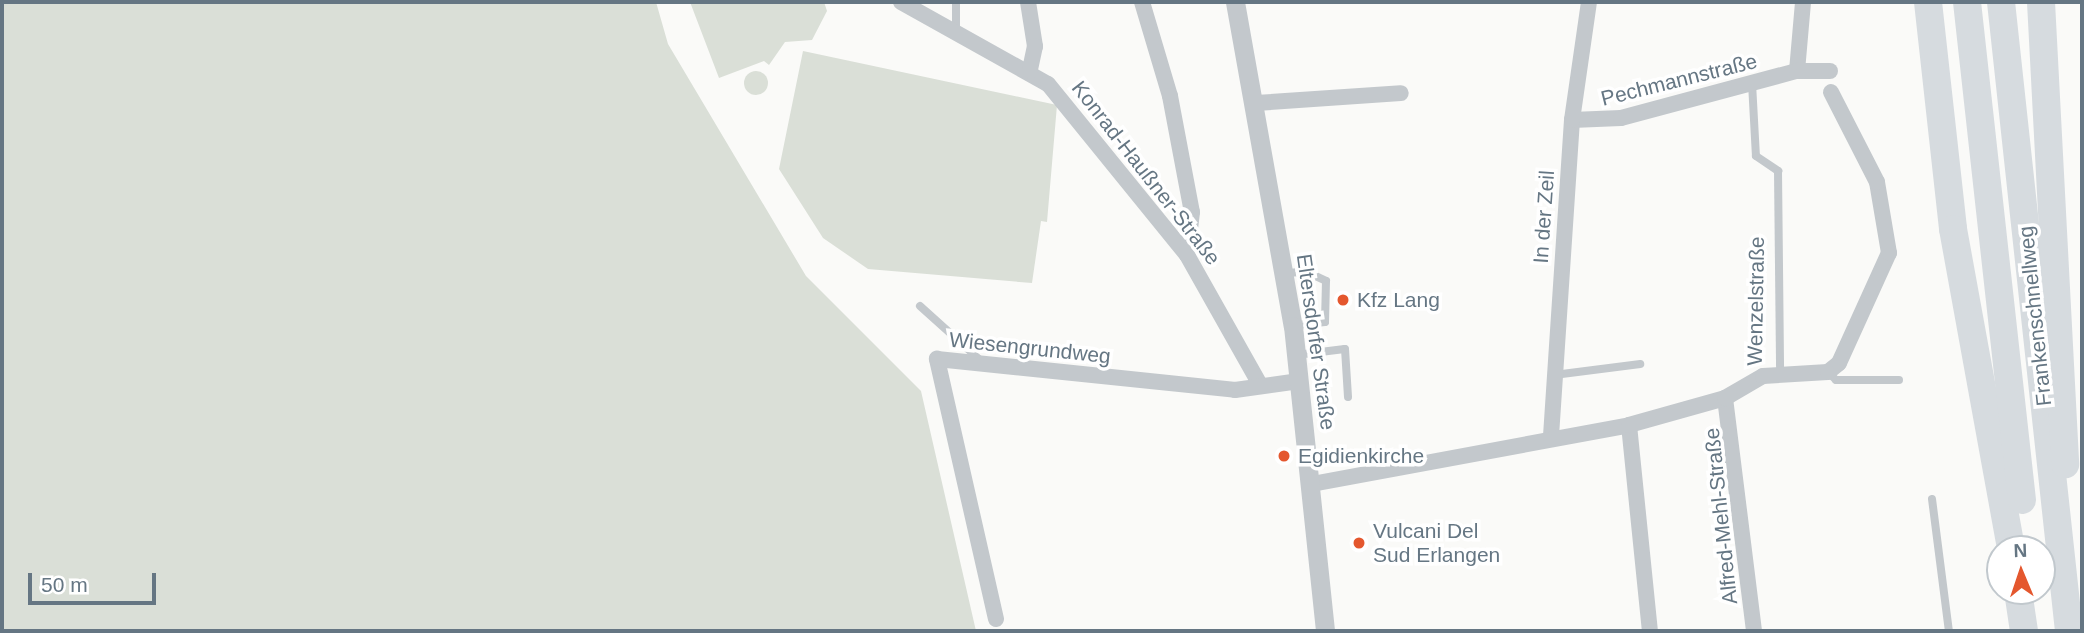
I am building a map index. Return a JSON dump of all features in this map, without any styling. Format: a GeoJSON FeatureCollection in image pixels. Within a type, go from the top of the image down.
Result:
{"type":"FeatureCollection","features":[{"type":"Feature","properties":{"kind":"highway"},"geometry":{"type":"LineString","coordinates":[[1928,2],[1953,229],[2008,535]]}},
{"type":"Feature","properties":{"kind":"highway","name":"Frankenschnellweg"},"geometry":{"type":"LineString","coordinates":[[1967,2],[2025,535]]}},
{"type":"Feature","properties":{"kind":"highway","name":"Frankenschnellweg"},"geometry":{"type":"LineString","coordinates":[[2001,2],[2069,631]]}},
{"type":"Feature","properties":{"kind":"highway"},"geometry":{"type":"LineString","coordinates":[[2036,2],[2043,55]]}},
{"type":"Feature","properties":{"kind":"highway"},"geometry":{"type":"LineString","coordinates":[[2041,2],[2067,412],[2062,561]]}},
{"type":"Feature","properties":{"kind":"highway"},"geometry":{"type":"LineString","coordinates":[[2020,605],[2024,631]]}},
{"type":"Feature","properties":{"kind":"highway"},"geometry":{"type":"LineString","coordinates":[[2033,605],[2036,631]]}},
{"type":"Feature","properties":{"kind":"street","name":"Konrad-Haußner-Straße"},"geometry":{"type":"LineString","coordinates":[[901,2],[1030,70],[1187,255],[1259,383]]}},
{"type":"Feature","properties":{"kind":"street"},"geometry":{"type":"LineString","coordinates":[[1028,2],[1035,46],[1030,70]]}},
{"type":"Feature","properties":{"kind":"street"},"geometry":{"type":"LineString","coordinates":[[1142,2],[1170,96],[1189,199],[1187,255]]}},
{"type":"Feature","properties":{"kind":"street","name":"Eltersdorfer Straße"},"geometry":{"type":"LineString","coordinates":[[1235,2],[1256,103],[1293,326],[1312,484],[1325,631]]}},
{"type":"Feature","properties":{"kind":"street","name":"In der Zeil"},"geometry":{"type":"LineString","coordinates":[[1551,436],[1572,120],[1589,2]]}},
{"type":"Feature","properties":{"kind":"street"},"geometry":{"type":"LineString","coordinates":[[1797,71],[1803,2]]}},
{"type":"Feature","properties":{"kind":"street","name":"Pechmannstraße"},"geometry":{"type":"LineString","coordinates":[[1572,120],[1621,118],[1797,71],[1830,71]]}},
{"type":"Feature","properties":{"kind":"street"},"geometry":{"type":"LineString","coordinates":[[1780,374],[1828,372],[1845,352],[1889,253],[1877,182],[1831,92]]}},
{"type":"Feature","properties":{"kind":"street"},"geometry":{"type":"LineString","coordinates":[[1256,103],[1401,93]]}},
{"type":"Feature","properties":{"kind":"street","name":"Wiesengrundweg"},"geometry":{"type":"LineString","coordinates":[[996,619],[937,359],[1236,390],[1259,383],[1299,381]]}},
{"type":"Feature","properties":{"kind":"street","name":"Wenzelstraße"},"geometry":{"type":"LineString","coordinates":[[1312,484],[1551,436],[1629,425],[1725,398],[1780,374]]}},
{"type":"Feature","properties":{"kind":"street","name":"Alfred-Mehl-Straße"},"geometry":{"type":"LineString","coordinates":[[1725,398],[1732,419],[1754,631]]}},
{"type":"Feature","properties":{"kind":"street"},"geometry":{"type":"LineString","coordinates":[[1629,425],[1650,631]]}},
{"type":"Feature","properties":{"kind":"lane"},"geometry":{"type":"LineString","coordinates":[[956,2],[956,31]]}},
{"type":"Feature","properties":{"kind":"lane","name":"Wenzelstraße"},"geometry":{"type":"LineString","coordinates":[[1752,83],[1756,156],[1778,171],[1780,374]]}},
{"type":"Feature","properties":{"kind":"lane"},"geometry":{"type":"LineString","coordinates":[[1285,273],[1307,272],[1326,281],[1329,301],[1325,322],[1293,326]]}},
{"type":"Feature","properties":{"kind":"lane"},"geometry":{"type":"LineString","coordinates":[[920,306],[984,363]]}},
{"type":"Feature","properties":{"kind":"lane"},"geometry":{"type":"LineString","coordinates":[[1296,355],[1345,349],[1348,397]]}},
{"type":"Feature","properties":{"kind":"lane"},"geometry":{"type":"LineString","coordinates":[[1554,375],[1640,364]]}},
{"type":"Feature","properties":{"kind":"lane"},"geometry":{"type":"LineString","coordinates":[[1828,372],[1836,380],[1899,380]]}},
{"type":"Feature","properties":{"kind":"lane"},"geometry":{"type":"LineString","coordinates":[[1932,499],[1949,631]]}},
{"type":"Feature","properties":{"kind":"shaded area"},"geometry":{"type":"Polygon","coordinates":[[[2,2],[656,2],[668,44],[806,276],[921,391],[976,631],[2,631],[2,2]]]}},
{"type":"Feature","properties":{"kind":"shaded area"},"geometry":{"type":"Polygon","coordinates":[[[690,2],[824,2],[827,11],[812,40],[785,42],[769,65],[764,61],[719,78],[690,2]]]}},
{"type":"Feature","properties":{"kind":"shaded area"},"geometry":{"type":"Polygon","coordinates":[[[803,51],[1057,105],[1047,222],[1041,221],[1032,283],[868,269],[823,238],[779,169],[803,51]]]}},
{"type":"Feature","properties":{"kind":"shaded area"},"geometry":{"type":"Polygon","coordinates":[[[751,71],[761,71],[768,78],[768,88],[761,95],[751,95],[744,88],[744,78],[751,71]]]}},
{"type":"Feature","properties":{"kind":"place","name":"Kfz Lang"},"geometry":{"type":"Point","coordinates":[1343,300]}},
{"type":"Feature","properties":{"kind":"place","name":"Egidienkirche"},"geometry":{"type":"Point","coordinates":[1284,456]}},
{"type":"Feature","properties":{"kind":"place","name":"Vulcani Del Sud Erlangen"},"geometry":{"type":"Point","coordinates":[1359,543]}}]}
